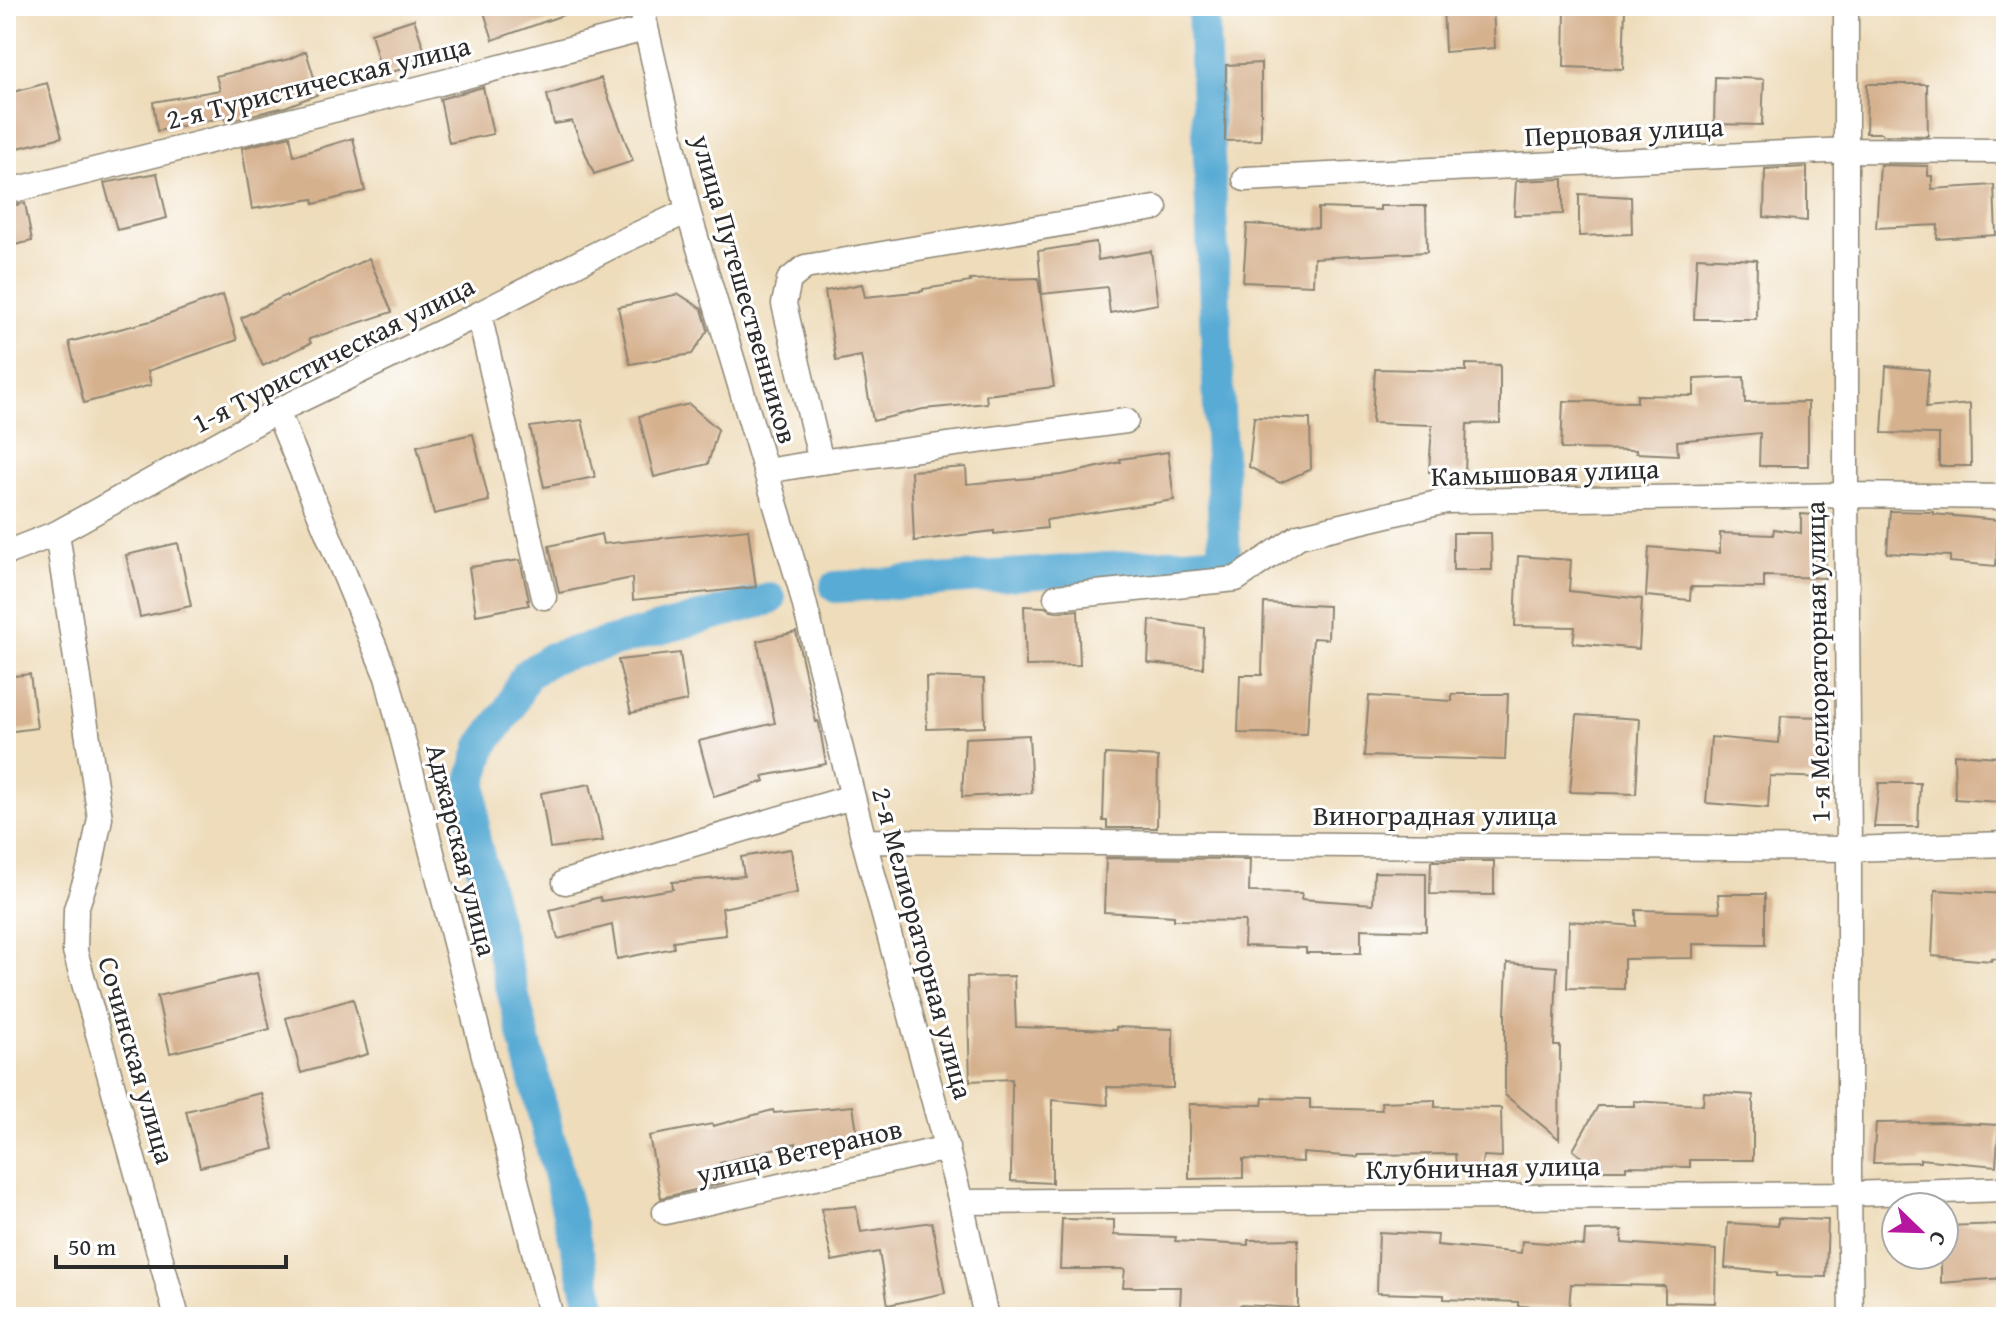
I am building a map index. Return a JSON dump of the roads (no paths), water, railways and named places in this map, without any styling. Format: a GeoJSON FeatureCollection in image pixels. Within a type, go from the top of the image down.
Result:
{"type":"FeatureCollection","features":[{"type":"Feature","properties":{"kind":"street","name":"1-я Мелиораторная улица"},"geometry":{"type":"LineString","coordinates":[[1846,6],[1851,1317]]}},
{"type":"Feature","properties":{"kind":"street","name":"2-я Туристическая улица"},"geometry":{"type":"LineString","coordinates":[[6,192],[421,88],[643,17]]}},
{"type":"Feature","properties":{"kind":"street","name":"улица Путешественников"},"geometry":{"type":"LineString","coordinates":[[643,17],[688,211],[800,586]]}},
{"type":"Feature","properties":{"kind":"street","name":"Перцовая улица"},"geometry":{"type":"LineString","coordinates":[[1245,179],[1847,150],[2006,151]]}},
{"type":"Feature","properties":{"kind":"street"},"geometry":{"type":"LineString","coordinates":[[821,462],[784,304],[789,280],[805,267],[1155,208]]}},
{"type":"Feature","properties":{"kind":"street","name":"1-я Туристическая улица"},"geometry":{"type":"LineString","coordinates":[[6,553],[57,533],[277,411],[688,211]]}},
{"type":"Feature","properties":{"kind":"street"},"geometry":{"type":"LineString","coordinates":[[479,314],[544,597]]}},
{"type":"Feature","properties":{"kind":"street","name":"Аджарская улица"},"geometry":{"type":"LineString","coordinates":[[277,411],[387,677],[551,1317]]}},
{"type":"Feature","properties":{"kind":"street"},"geometry":{"type":"LineString","coordinates":[[766,471],[1126,421]]}},
{"type":"Feature","properties":{"kind":"street","name":"Камышовая улица"},"geometry":{"type":"LineString","coordinates":[[1056,597],[1236,579],[1299,536],[1446,501],[1846,495],[2006,497]]}},
{"type":"Feature","properties":{"kind":"street","name":"Сочинская улица"},"geometry":{"type":"LineString","coordinates":[[57,533],[100,818],[91,864],[76,909],[75,951],[177,1317]]}},
{"type":"Feature","properties":{"kind":"street","name":"2-я Мелиораторная улица"},"geometry":{"type":"LineString","coordinates":[[800,586],[852,797],[961,1202],[986,1317]]}},
{"type":"Feature","properties":{"kind":"street"},"geometry":{"type":"LineString","coordinates":[[565,882],[852,797]]}},
{"type":"Feature","properties":{"kind":"street","name":"Виноградная улица"},"geometry":{"type":"LineString","coordinates":[[864,841],[1849,849],[2006,844]]}},
{"type":"Feature","properties":{"kind":"street","name":"улица Ветеранов"},"geometry":{"type":"LineString","coordinates":[[665,1212],[947,1148]]}},
{"type":"Feature","properties":{"kind":"street","name":"Клубничная улица"},"geometry":{"type":"LineString","coordinates":[[961,1202],[1849,1194],[2006,1189]]}},
{"type":"Feature","properties":{"kind":"waterway"},"geometry":{"type":"LineString","coordinates":[[836,587],[1225,560],[1203,6]]}},
{"type":"Feature","properties":{"kind":"waterway"},"geometry":{"type":"LineString","coordinates":[[594,1317],[474,837],[472,781],[482,746],[508,711],[526,675],[552,658],[770,599]]}}]}
